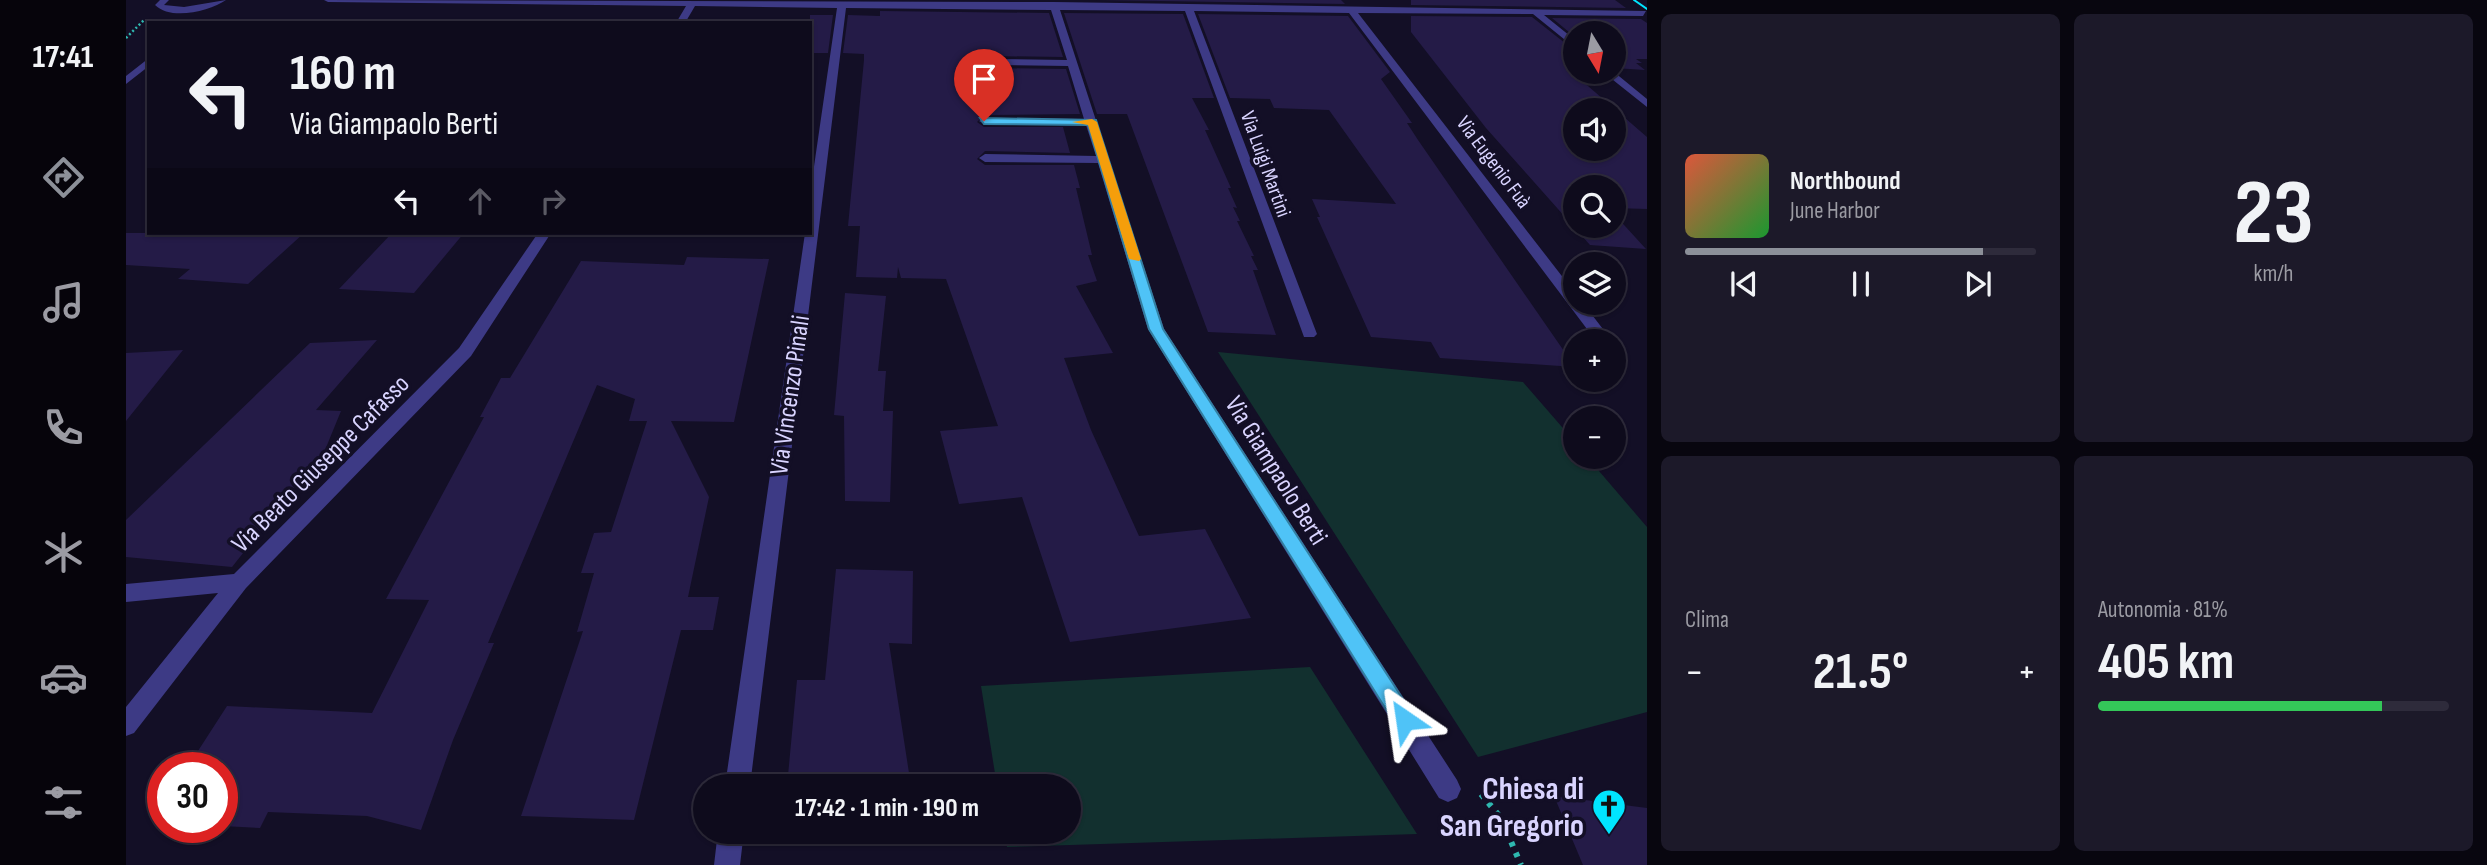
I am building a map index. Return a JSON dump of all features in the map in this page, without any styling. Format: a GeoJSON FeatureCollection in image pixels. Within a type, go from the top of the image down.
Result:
{"type":"FeatureCollection","features":[{"type":"Feature","properties":{"kind":"street"},"geometry":{"type":"LineString","coordinates":[[160,1],[159,5],[166,9],[192,9],[222,0]]}},
{"type":"Feature","properties":{"kind":"street"},"geometry":{"type":"LineString","coordinates":[[328,0],[692,4],[1031,3],[1645,14]]}},
{"type":"Feature","properties":{"kind":"street"},"geometry":{"type":"LineString","coordinates":[[1626,0],[1645,14]]}},
{"type":"Feature","properties":{"kind":"street"},"geometry":{"type":"LineString","coordinates":[[681,21],[692,4]]}},
{"type":"Feature","properties":{"kind":"street","name":"Via Vincenzo Pinali"},"geometry":{"type":"LineString","coordinates":[[812,227],[842,4]]}},
{"type":"Feature","properties":{"kind":"street","name":"Via Giampaolo Berti"},"geometry":{"type":"LineString","coordinates":[[1054,5],[1070,62],[1105,160],[1156,329],[1448,789]]}},
{"type":"Feature","properties":{"kind":"street","name":"Via Luigi Martini"},"geometry":{"type":"LineString","coordinates":[[1181,5],[1309,334]]}},
{"type":"Feature","properties":{"kind":"street"},"geometry":{"type":"LineString","coordinates":[[184,21],[192,9]]}},
{"type":"Feature","properties":{"kind":"street","name":"Via Eugenio Fuà"},"geometry":{"type":"LineString","coordinates":[[1351,9],[1595,329]]}},
{"type":"Feature","properties":{"kind":"street"},"geometry":{"type":"LineString","coordinates":[[1533,10],[1563,35]]}},
{"type":"Feature","properties":{"kind":"street"},"geometry":{"type":"LineString","coordinates":[[989,62],[1070,62]]}},
{"type":"Feature","properties":{"kind":"street"},"geometry":{"type":"LineString","coordinates":[[126,81],[147,63]]}},
{"type":"Feature","properties":{"kind":"street"},"geometry":{"type":"LineString","coordinates":[[1623,84],[1647,104]]}},
{"type":"Feature","properties":{"kind":"street"},"geometry":{"type":"LineString","coordinates":[[984,121],[1092,122]]}},
{"type":"Feature","properties":{"kind":"street"},"geometry":{"type":"LineString","coordinates":[[985,158],[1105,160]]}},
{"type":"Feature","properties":{"kind":"street","name":"Via Beato Giuseppe Cafasso"},"geometry":{"type":"LineString","coordinates":[[126,725],[239,582],[465,352],[543,235]]}},
{"type":"Feature","properties":{"kind":"street","name":"Via Vincenzo Pinali"},"geometry":{"type":"LineString","coordinates":[[739,774],[811,235]]}},
{"type":"Feature","properties":{"kind":"street"},"geometry":{"type":"LineString","coordinates":[[126,593],[239,582]]}},
{"type":"Feature","properties":{"kind":"street"},"geometry":{"type":"LineString","coordinates":[[727,865],[729,844]]}},
{"type":"Feature","properties":{"kind":"path"},"geometry":{"type":"LineString","coordinates":[[126,38],[146,18]]}},
{"type":"Feature","properties":{"kind":"path"},"geometry":{"type":"LineString","coordinates":[[126,31],[134,30]]}},
{"type":"Feature","properties":{"kind":"path"},"geometry":{"type":"LineString","coordinates":[[1448,789],[1476,790],[1494,806],[1509,832],[1521,865]]}},
{"type":"Feature","properties":{"kind":"green space"},"geometry":{"type":"Polygon","coordinates":[[[1218,352],[1523,382],[1563,428],[1563,469],[1597,469],[1647,527],[1647,712],[1478,757],[1218,352]]]}},
{"type":"Feature","properties":{"kind":"green space"},"geometry":{"type":"Polygon","coordinates":[[[1310,667],[1417,834],[1007,847],[1006,844],[1081,844],[1081,774],[995,774],[981,686],[1310,667]]]}},
{"type":"Feature","properties":{"kind":"building"},"geometry":{"type":"Polygon","coordinates":[[[1095,0],[1341,0],[1345,4],[1095,0]]]}},
{"type":"Feature","properties":{"kind":"building"},"geometry":{"type":"Polygon","coordinates":[[[1411,0],[1615,0],[1626,8],[1411,5],[1411,0]]]}},
{"type":"Feature","properties":{"kind":"building"},"geometry":{"type":"Polygon","coordinates":[[[880,11],[1049,13],[1063,57],[989,56],[982,63],[989,68],[1066,69],[1080,114],[984,115],[977,122],[984,127],[1063,127],[1070,153],[985,151],[977,159],[985,165],[1074,165],[1080,188],[1076,188],[1092,255],[1088,255],[1097,281],[1076,286],[1113,353],[1064,358],[1091,430],[1139,536],[1205,529],[1251,618],[1070,642],[1022,497],[959,504],[940,431],[998,426],[946,279],[901,278],[898,267],[897,278],[856,277],[860,226],[848,226],[864,54],[843,53],[848,15],[880,16],[880,11]]]}},
{"type":"Feature","properties":{"kind":"building"},"geometry":{"type":"Polygon","coordinates":[[[1064,13],[1183,14],[1214,98],[1192,98],[1209,130],[1205,130],[1231,188],[1228,188],[1237,208],[1233,207],[1240,221],[1237,221],[1254,256],[1251,256],[1258,270],[1253,270],[1276,335],[1208,332],[1127,114],[1097,114],[1064,13]]]}},
{"type":"Feature","properties":{"kind":"building"},"geometry":{"type":"Polygon","coordinates":[[[1198,14],[1348,16],[1390,72],[1381,79],[1412,123],[1407,123],[1563,350],[1563,366],[1440,358],[1431,342],[1371,337],[1317,217],[1320,217],[1312,199],[1396,204],[1329,110],[1274,108],[1270,99],[1230,98],[1198,14]]]}},
{"type":"Feature","properties":{"kind":"building"},"geometry":{"type":"Polygon","coordinates":[[[810,15],[833,15],[828,53],[812,53],[810,15]]]}},
{"type":"Feature","properties":{"kind":"building"},"geometry":{"type":"Polygon","coordinates":[[[1411,16],[1532,17],[1563,42],[1563,84],[1586,84],[1602,98],[1563,98],[1563,161],[1626,161],[1626,119],[1647,137],[1647,209],[1626,208],[1626,175],[1563,175],[1563,215],[1486,128],[1411,32],[1411,16]]]}},
{"type":"Feature","properties":{"kind":"building"},"geometry":{"type":"Polygon","coordinates":[[[1552,18],[1641,19],[1647,23],[1647,59],[1636,59],[1642,63],[1636,63],[1645,70],[1626,69],[1626,21],[1563,21],[1563,27],[1552,18]]]}},
{"type":"Feature","properties":{"kind":"building"},"geometry":{"type":"Polygon","coordinates":[[[1626,227],[1646,249],[1590,245],[1584,238],[1626,238],[1626,227]]]}},
{"type":"Feature","properties":{"kind":"building"},"geometry":{"type":"Polygon","coordinates":[[[126,233],[302,235],[248,284],[178,279],[190,269],[126,265],[126,233]]]}},
{"type":"Feature","properties":{"kind":"building"},"geometry":{"type":"Polygon","coordinates":[[[390,235],[462,235],[414,293],[339,289],[390,235]]]}},
{"type":"Feature","properties":{"kind":"building"},"geometry":{"type":"Polygon","coordinates":[[[687,257],[769,259],[734,422],[671,421],[709,497],[688,597],[719,597],[713,630],[681,630],[634,820],[521,816],[583,631],[577,632],[594,573],[581,573],[594,533],[611,532],[647,421],[629,421],[635,399],[597,385],[488,643],[494,643],[453,740],[421,830],[367,816],[268,812],[260,828],[238,827],[238,752],[197,752],[227,706],[372,713],[429,600],[386,599],[484,417],[480,417],[501,378],[510,378],[581,261],[684,265],[687,257]]]}},
{"type":"Feature","properties":{"kind":"building"},"geometry":{"type":"Polygon","coordinates":[[[845,293],[886,296],[878,371],[886,371],[883,411],[893,411],[890,502],[845,501],[844,416],[834,415],[845,293]]]}},
{"type":"Feature","properties":{"kind":"building"},"geometry":{"type":"Polygon","coordinates":[[[377,340],[316,410],[341,411],[325,450],[232,567],[126,557],[126,520],[310,343],[377,340]]]}},
{"type":"Feature","properties":{"kind":"building"},"geometry":{"type":"Polygon","coordinates":[[[183,350],[126,421],[126,353],[183,350]]]}},
{"type":"Feature","properties":{"kind":"building"},"geometry":{"type":"Polygon","coordinates":[[[836,569],[913,571],[912,644],[889,643],[909,774],[788,774],[797,680],[825,680],[836,569]]]}},
{"type":"Feature","properties":{"kind":"building","name":"Chiesa di San Gregorio"},"geometry":{"type":"Polygon","coordinates":[[[1554,796],[1647,808],[1647,865],[1583,865],[1554,796]]]}},
{"type":"Feature","properties":{"kind":"tram line"},"geometry":{"type":"LineString","coordinates":[[1634,0],[1647,9]]}},
{"type":"Feature","properties":{"kind":"slow traffic"},"geometry":{"type":"LineString","coordinates":[[1077,122],[1092,122],[1135,259]]}},
{"type":"Feature","properties":{"kind":"place","name":"Chiesa di San Gregorio"},"geometry":{"type":"Point","coordinates":[1609,836]}},
{"type":"Feature","properties":{"kind":"route"},"geometry":{"type":"LineString","coordinates":[[984,121],[1092,122],[1156,329],[1405,720]]}}]}
